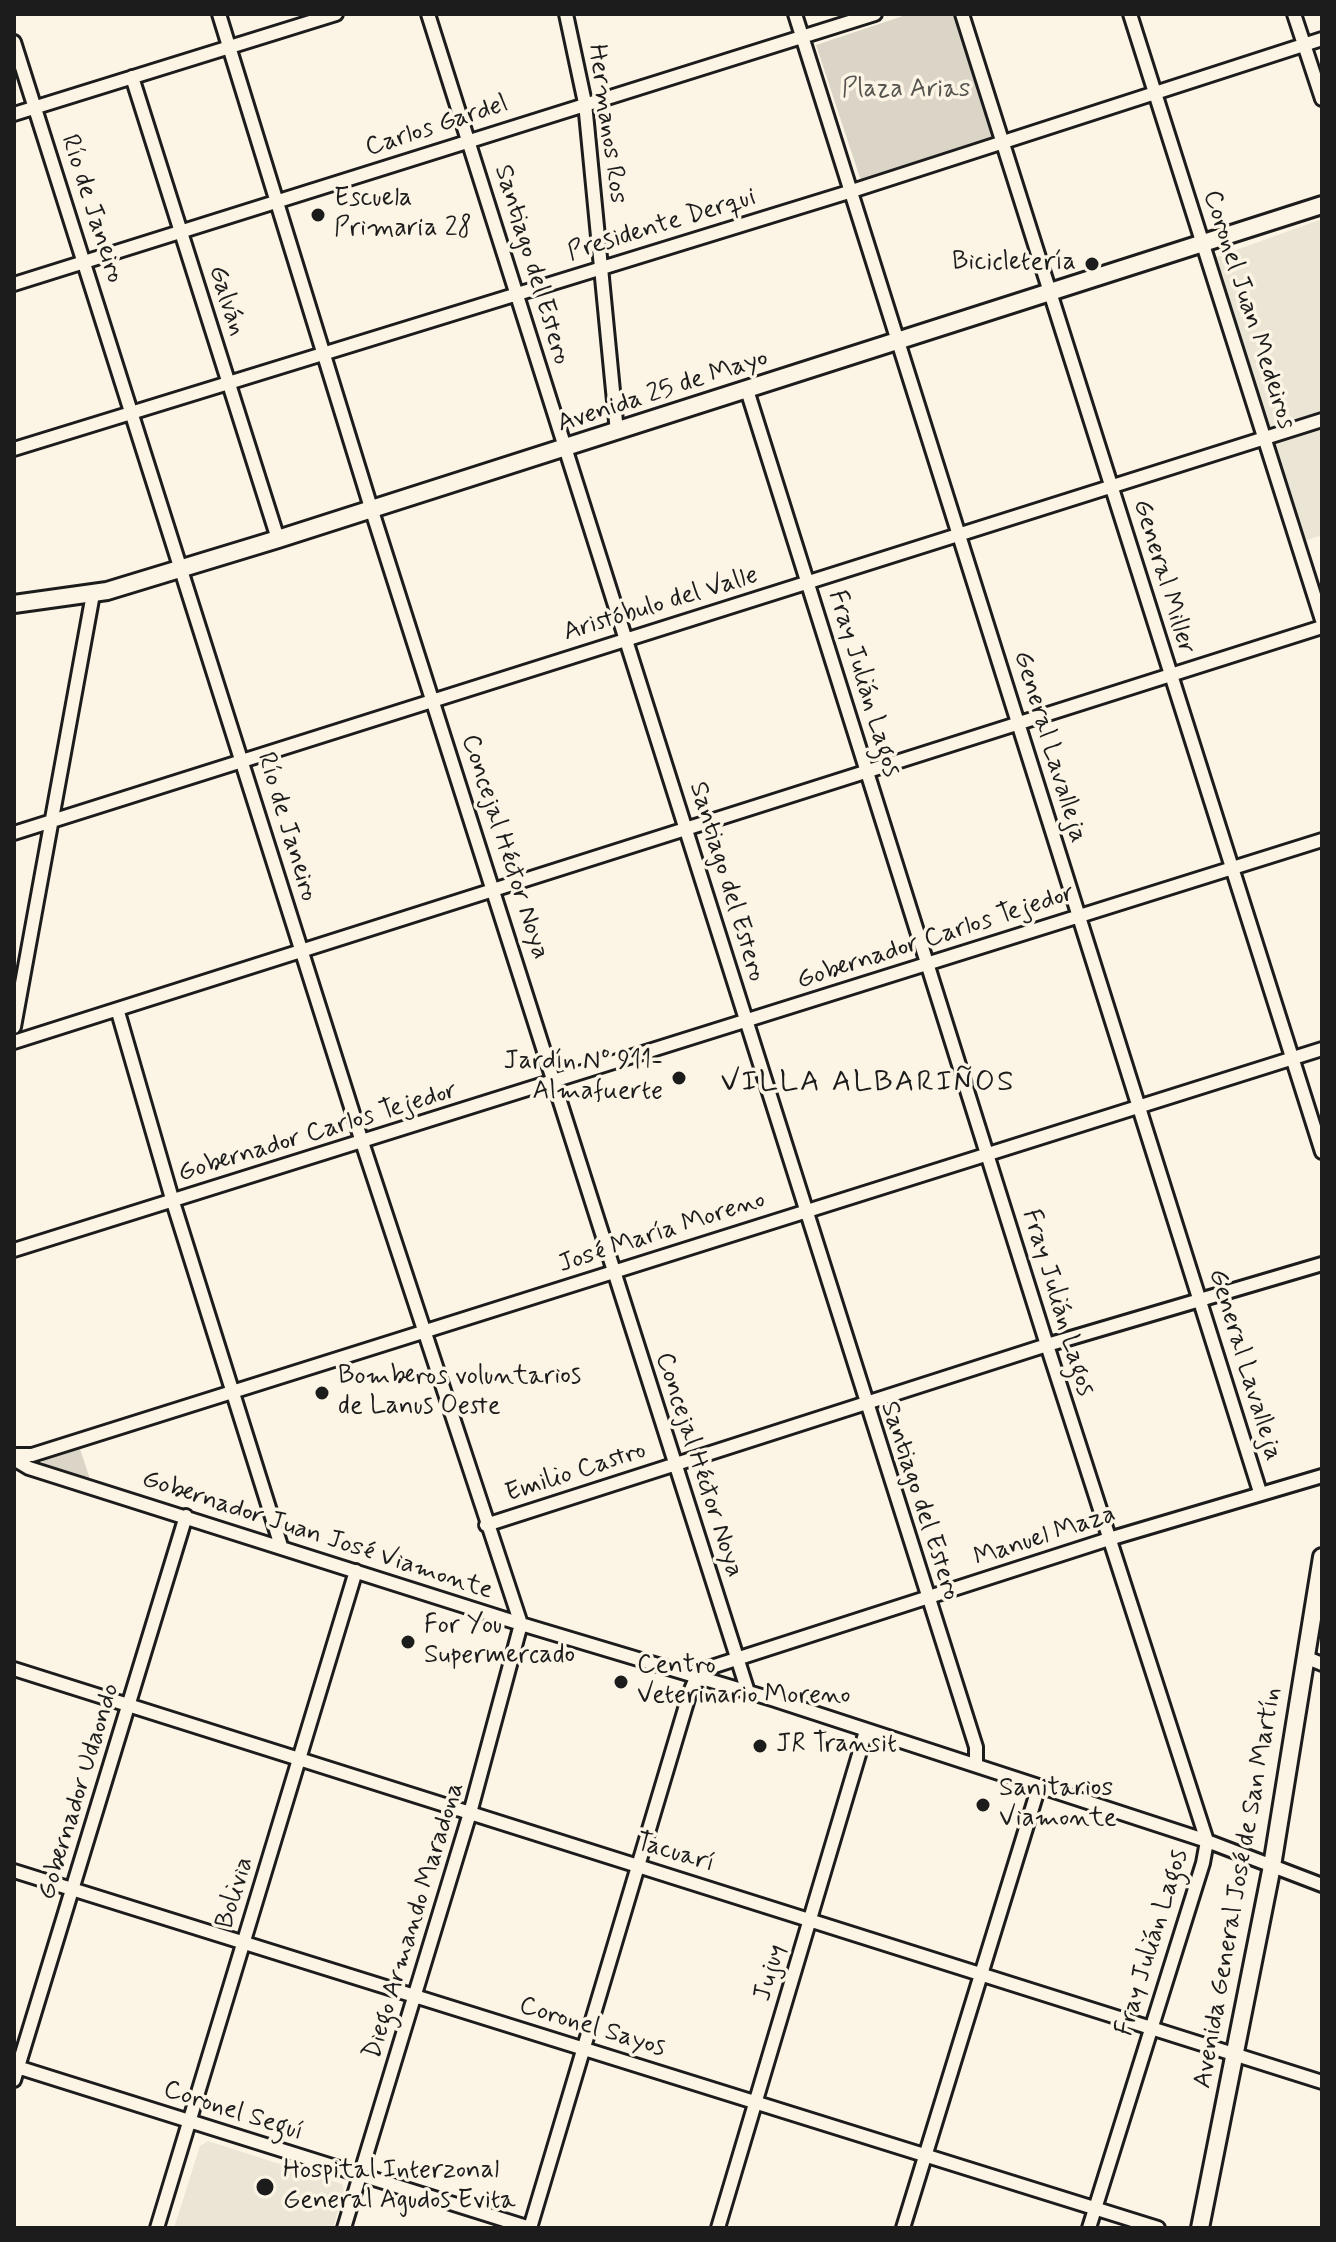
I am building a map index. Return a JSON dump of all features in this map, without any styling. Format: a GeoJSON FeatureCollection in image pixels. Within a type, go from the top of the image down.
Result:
{"type":"FeatureCollection","features":[{"type":"Feature","properties":{"kind":"main road","name":"Avenida 25 de Mayo"},"geometry":{"type":"LineString","coordinates":[[14,604],[93,594],[372,511],[1322,205]]}},
{"type":"Feature","properties":{"kind":"main road","name":"Avenida General José de San Martín"},"geometry":{"type":"LineString","coordinates":[[1200,2228],[1272,1866],[1322,1557]]}},
{"type":"Feature","properties":{"kind":"street","name":"Concejal Héctor Noya"},"geometry":{"type":"LineString","coordinates":[[219,14],[372,511],[556,1081],[748,1692]]}},
{"type":"Feature","properties":{"kind":"street"},"geometry":{"type":"LineString","coordinates":[[14,114],[336,14]]}},
{"type":"Feature","properties":{"kind":"street","name":"Santiago del Estero"},"geometry":{"type":"LineString","coordinates":[[428,14],[976,1747],[976,1765]]}},
{"type":"Feature","properties":{"kind":"street","name":"Hermanos Ros"},"geometry":{"type":"LineString","coordinates":[[566,14],[585,103],[617,432]]}},
{"type":"Feature","properties":{"kind":"street","name":"General Lavalleja"},"geometry":{"type":"LineString","coordinates":[[795,14],[1260,1492]]}},
{"type":"Feature","properties":{"kind":"street","name":"Carlos Gardel"},"geometry":{"type":"LineString","coordinates":[[14,284],[875,14]]}},
{"type":"Feature","properties":{"kind":"street","name":"General Miller"},"geometry":{"type":"LineString","coordinates":[[962,14],[1005,141],[1170,677],[1322,1152]]}},
{"type":"Feature","properties":{"kind":"street","name":"Coronel Juan Medeiros"},"geometry":{"type":"LineString","coordinates":[[1130,14],[1322,620]]}},
{"type":"Feature","properties":{"kind":"street"},"geometry":{"type":"LineString","coordinates":[[1294,14],[1322,99]]}},
{"type":"Feature","properties":{"kind":"street","name":"Presidente Derqui"},"geometry":{"type":"LineString","coordinates":[[14,449],[852,191],[1322,39]]}},
{"type":"Feature","properties":{"kind":"street","name":"Río de Janeiro"},"geometry":{"type":"LineString","coordinates":[[14,42],[86,261],[131,413],[362,1142],[521,1624]]}},
{"type":"Feature","properties":{"kind":"street","name":"Galván"},"geometry":{"type":"LineString","coordinates":[[132,77],[278,539]]}},
{"type":"Feature","properties":{"kind":"street","name":"Fray Julián Lagos"},"geometry":{"type":"LineString","coordinates":[[747,390],[1047,1345],[1207,1841],[1203,1863],[1089,2228]]}},
{"type":"Feature","properties":{"kind":"street","name":"Aristóbulo del Valle"},"geometry":{"type":"LineString","coordinates":[[14,833],[1322,420]]}},
{"type":"Feature","properties":{"kind":"street"},"geometry":{"type":"LineString","coordinates":[[14,1027],[93,594]]}},
{"type":"Feature","properties":{"kind":"street"},"geometry":{"type":"LineString","coordinates":[[14,1042],[118,1012],[1322,627]]}},
{"type":"Feature","properties":{"kind":"street","name":"Gobernador Carlos Tejedor"},"geometry":{"type":"LineString","coordinates":[[14,1250],[1322,840]]}},
{"type":"Feature","properties":{"kind":"street"},"geometry":{"type":"LineString","coordinates":[[118,1012],[173,1202],[281,1546]]}},
{"type":"Feature","properties":{"kind":"street","name":"José María Moreno"},"geometry":{"type":"LineString","coordinates":[[14,1457],[32,1455],[233,1394],[615,1270],[1322,1049]]}},
{"type":"Feature","properties":{"kind":"street","name":"Emilio Castro"},"geometry":{"type":"LineString","coordinates":[[486,1525],[1047,1345],[1322,1264]]}},
{"type":"Feature","properties":{"kind":"street","name":"Gobernador Juan José Viamonte"},"geometry":{"type":"LineString","coordinates":[[14,1457],[29,1468],[976,1765],[1207,1841],[1322,1885]]}},
{"type":"Feature","properties":{"kind":"street","name":"Gobernador Juan José Viamonte"},"geometry":{"type":"LineString","coordinates":[[14,1469],[29,1468]]}},
{"type":"Feature","properties":{"kind":"street","name":"Manuel Maza"},"geometry":{"type":"LineString","coordinates":[[695,1678],[708,1667],[1260,1492],[1322,1476]]}},
{"type":"Feature","properties":{"kind":"street","name":"Gobernador Udaondo"},"geometry":{"type":"LineString","coordinates":[[15,2071],[186,1516]]}},
{"type":"Feature","properties":{"kind":"street","name":"Bolivia"},"geometry":{"type":"LineString","coordinates":[[157,2228],[356,1571]]}},
{"type":"Feature","properties":{"kind":"street","name":"Diego Armando Maradona"},"geometry":{"type":"LineString","coordinates":[[344,2228],[470,1813],[520,1640],[521,1624]]}},
{"type":"Feature","properties":{"kind":"street"},"geometry":{"type":"LineString","coordinates":[[1305,1657],[1322,1664]]}},
{"type":"Feature","properties":{"kind":"street","name":"Tacuarí"},"geometry":{"type":"LineString","coordinates":[[14,1669],[1322,2082]]}},
{"type":"Feature","properties":{"kind":"street"},"geometry":{"type":"LineString","coordinates":[[530,2228],[695,1678]]}},
{"type":"Feature","properties":{"kind":"street","name":"Jujuy"},"geometry":{"type":"LineString","coordinates":[[718,2228],[866,1731]]}},
{"type":"Feature","properties":{"kind":"street"},"geometry":{"type":"LineString","coordinates":[[903,2228],[1039,1786]]}},
{"type":"Feature","properties":{"kind":"street","name":"Coronel Sayos"},"geometry":{"type":"LineString","coordinates":[[14,1871],[926,2153],[1158,2228]]}},
{"type":"Feature","properties":{"kind":"street","name":"Coronel Seguí"},"geometry":{"type":"LineString","coordinates":[[15,2071],[190,2121],[530,2228]]}},
{"type":"Feature","properties":{"kind":"shaded area"},"geometry":{"type":"Polygon","coordinates":[[[1322,219],[1322,535],[1304,541],[1211,259],[1322,219]]]}},
{"type":"Feature","properties":{"kind":"shaded area","name":"Hospital Interzonal General Agudos Evita"},"geometry":{"type":"Polygon","coordinates":[[[208,2141],[342,2184],[344,2190],[333,2228],[174,2228],[200,2146],[208,2141]]]}},
{"type":"Feature","properties":{"kind":"green space","name":"Plaza Arias"},"geometry":{"type":"Polygon","coordinates":[[[909,14],[956,14],[996,136],[861,181],[816,45],[909,14]]]}},
{"type":"Feature","properties":{"kind":"green space"},"geometry":{"type":"Polygon","coordinates":[[[78,1443],[91,1482],[45,1466],[42,1461],[45,1454],[78,1443]]]}},
{"type":"Feature","properties":{"kind":"place","name":"Escuela Primaria 28"},"geometry":{"type":"Point","coordinates":[318,215]}},
{"type":"Feature","properties":{"kind":"place","name":"Bicicletería"},"geometry":{"type":"Point","coordinates":[1092,264]}},
{"type":"Feature","properties":{"kind":"place","name":"Jardín Nº 911- Almafuerte"},"geometry":{"type":"Point","coordinates":[679,1078]}},
{"type":"Feature","properties":{"kind":"place","name":"Bomberos voluntarios de Lanus Oeste"},"geometry":{"type":"Point","coordinates":[322,1393]}},
{"type":"Feature","properties":{"kind":"place","name":"For You Supermercado"},"geometry":{"type":"Point","coordinates":[408,1642]}},
{"type":"Feature","properties":{"kind":"place","name":"Centro Veterinario Moreno"},"geometry":{"type":"Point","coordinates":[621,1682]}},
{"type":"Feature","properties":{"kind":"place","name":"JR Transit"},"geometry":{"type":"Point","coordinates":[760,1746]}},
{"type":"Feature","properties":{"kind":"place","name":"Sanitarios Viamonte"},"geometry":{"type":"Point","coordinates":[983,1805]}},
{"type":"Feature","properties":{"kind":"place","name":"Hospital Interzonal General Agudos Evita"},"geometry":{"type":"Point","coordinates":[265,2187]}},
{"type":"Feature","properties":{"kind":"district","name":"VILLA ALBARIÑOS"},"geometry":{"type":"Point","coordinates":[868,1084]}}]}
